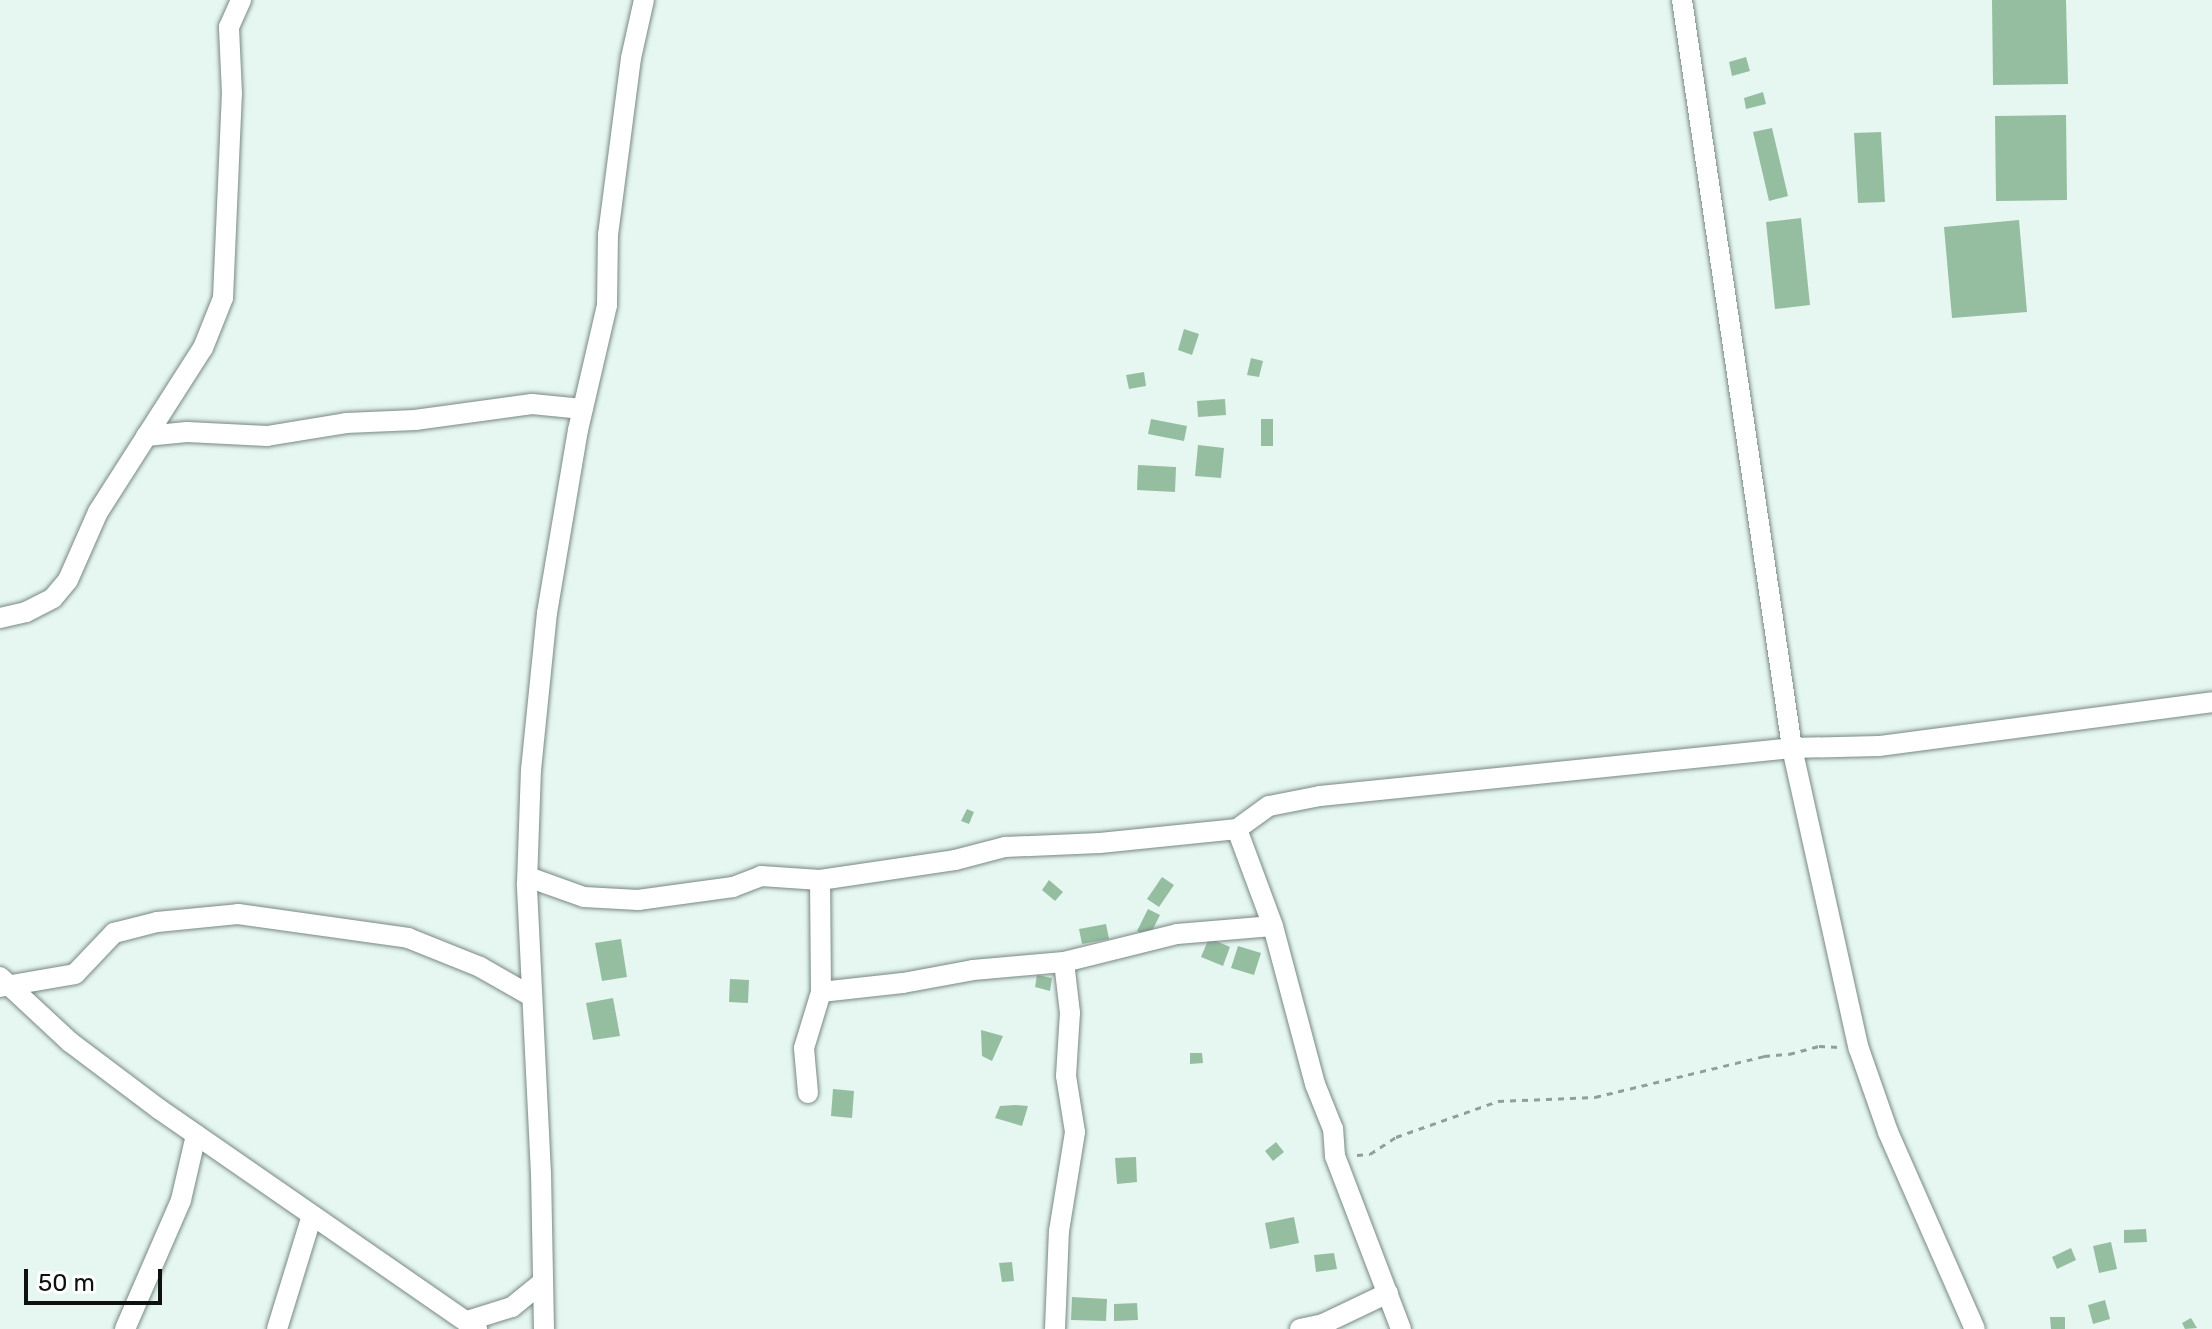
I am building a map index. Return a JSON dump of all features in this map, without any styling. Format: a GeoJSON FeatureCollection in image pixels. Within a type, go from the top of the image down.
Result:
{"type":"FeatureCollection","features":[{"type":"Feature","properties":{"kind":"street"},"geometry":{"type":"LineString","coordinates":[[0,618],[26,612],[53,598],[68,580],[98,512],[203,348],[223,298],[232,94],[228,40],[229,27],[241,0]]}},
{"type":"Feature","properties":{"kind":"street"},"geometry":{"type":"LineString","coordinates":[[544,1329],[541,1174],[528,877],[531,770],[547,613],[583,409],[607,305],[610,220],[631,58],[644,0]]}},
{"type":"Feature","properties":{"kind":"street"},"geometry":{"type":"LineString","coordinates":[[1682,0],[1792,748],[1859,1049],[1888,1132],[1975,1329]]}},
{"type":"Feature","properties":{"kind":"street"},"geometry":{"type":"LineString","coordinates":[[171,397],[187,432]]}},
{"type":"Feature","properties":{"kind":"street"},"geometry":{"type":"LineString","coordinates":[[146,436],[187,432],[267,436],[532,404],[583,409]]}},
{"type":"Feature","properties":{"kind":"street"},"geometry":{"type":"LineString","coordinates":[[528,877],[584,897],[638,900],[733,887],[761,876],[820,880],[955,860],[1005,847],[1100,843],[1237,829],[1269,806],[1320,796],[1792,748],[1879,746],[2212,702]]}},
{"type":"Feature","properties":{"kind":"street"},"geometry":{"type":"LineString","coordinates":[[1237,829],[1273,926],[1315,1084],[1333,1129],[1335,1156],[1401,1329]]}},
{"type":"Feature","properties":{"kind":"street"},"geometry":{"type":"LineString","coordinates":[[808,1093],[804,1048],[821,992],[820,880]]}},
{"type":"Feature","properties":{"kind":"street"},"geometry":{"type":"LineString","coordinates":[[3,983],[75,974],[114,933],[157,922],[238,914],[408,938],[480,967],[531,996]]}},
{"type":"Feature","properties":{"kind":"street"},"geometry":{"type":"LineString","coordinates":[[821,992],[903,983],[973,970],[1064,962],[1177,934],[1273,926]]}},
{"type":"Feature","properties":{"kind":"street"},"geometry":{"type":"LineString","coordinates":[[1055,1329],[1059,1231],[1075,1132],[1066,1076],[1070,1013],[1064,962]]}},
{"type":"Feature","properties":{"kind":"street"},"geometry":{"type":"LineString","coordinates":[[3,983],[70,1042],[196,1135],[472,1325],[512,1307],[542,1283]]}},
{"type":"Feature","properties":{"kind":"street"},"geometry":{"type":"LineString","coordinates":[[125,1329],[181,1200],[196,1135]]}},
{"type":"Feature","properties":{"kind":"street"},"geometry":{"type":"LineString","coordinates":[[277,1329],[312,1215]]}},
{"type":"Feature","properties":{"kind":"street"},"geometry":{"type":"LineString","coordinates":[[1300,1329],[1364,1307],[1388,1293]]}},
{"type":"Feature","properties":{"kind":"path"},"geometry":{"type":"LineString","coordinates":[[1335,1156],[1370,1154],[1396,1137],[1498,1101],[1595,1097],[1764,1056],[1789,1054],[1819,1046],[1859,1049]]}},
{"type":"Feature","properties":{"kind":"building"},"geometry":{"type":"Polygon","coordinates":[[[1992,0],[2066,0],[2068,84],[1993,85],[1992,0]]]}},
{"type":"Feature","properties":{"kind":"building"},"geometry":{"type":"Polygon","coordinates":[[[1746,57],[1750,71],[1732,76],[1729,62],[1746,57]]]}},
{"type":"Feature","properties":{"kind":"building"},"geometry":{"type":"Polygon","coordinates":[[[1763,92],[1766,104],[1746,109],[1744,98],[1763,92]]]}},
{"type":"Feature","properties":{"kind":"building"},"geometry":{"type":"Polygon","coordinates":[[[2066,115],[2067,200],[1996,201],[1995,116],[2066,115]]]}},
{"type":"Feature","properties":{"kind":"building"},"geometry":{"type":"Polygon","coordinates":[[[1772,128],[1788,196],[1769,201],[1753,132],[1772,128]]]}},
{"type":"Feature","properties":{"kind":"building"},"geometry":{"type":"Polygon","coordinates":[[[1881,132],[1885,202],[1858,203],[1854,133],[1881,132]]]}},
{"type":"Feature","properties":{"kind":"building"},"geometry":{"type":"Polygon","coordinates":[[[1801,218],[1810,305],[1775,309],[1766,222],[1801,218]]]}},
{"type":"Feature","properties":{"kind":"building"},"geometry":{"type":"Polygon","coordinates":[[[2019,220],[2027,312],[1952,318],[1944,227],[2019,220]]]}},
{"type":"Feature","properties":{"kind":"building"},"geometry":{"type":"Polygon","coordinates":[[[1184,329],[1199,334],[1192,355],[1178,350],[1184,329]]]}},
{"type":"Feature","properties":{"kind":"building"},"geometry":{"type":"Polygon","coordinates":[[[1251,358],[1263,361],[1259,377],[1247,375],[1251,358]]]}},
{"type":"Feature","properties":{"kind":"building"},"geometry":{"type":"Polygon","coordinates":[[[1144,372],[1146,386],[1129,389],[1126,375],[1144,372]]]}},
{"type":"Feature","properties":{"kind":"building"},"geometry":{"type":"Polygon","coordinates":[[[1225,399],[1226,415],[1198,417],[1197,401],[1225,399]]]}},
{"type":"Feature","properties":{"kind":"building"},"geometry":{"type":"Polygon","coordinates":[[[1151,419],[1187,426],[1184,441],[1148,434],[1151,419]]]}},
{"type":"Feature","properties":{"kind":"building"},"geometry":{"type":"Polygon","coordinates":[[[1261,419],[1273,419],[1273,446],[1261,446],[1261,419]]]}},
{"type":"Feature","properties":{"kind":"building"},"geometry":{"type":"Polygon","coordinates":[[[1198,445],[1224,448],[1221,478],[1195,476],[1198,445]]]}},
{"type":"Feature","properties":{"kind":"building"},"geometry":{"type":"Polygon","coordinates":[[[1138,465],[1176,467],[1175,492],[1137,490],[1138,465]]]}},
{"type":"Feature","properties":{"kind":"building"},"geometry":{"type":"Polygon","coordinates":[[[967,809],[974,812],[969,824],[961,821],[967,809]]]}},
{"type":"Feature","properties":{"kind":"building"},"geometry":{"type":"Polygon","coordinates":[[[1162,877],[1174,885],[1159,907],[1147,899],[1162,877]]]}},
{"type":"Feature","properties":{"kind":"building"},"geometry":{"type":"Polygon","coordinates":[[[1049,880],[1063,892],[1055,901],[1042,890],[1049,880]]]}},
{"type":"Feature","properties":{"kind":"building"},"geometry":{"type":"Polygon","coordinates":[[[1148,909],[1160,915],[1149,937],[1137,931],[1148,909]]]}},
{"type":"Feature","properties":{"kind":"building"},"geometry":{"type":"Polygon","coordinates":[[[1106,924],[1109,939],[1082,944],[1079,929],[1106,924]]]}},
{"type":"Feature","properties":{"kind":"building"},"geometry":{"type":"Polygon","coordinates":[[[1209,938],[1230,947],[1223,966],[1201,957],[1209,938]]]}},
{"type":"Feature","properties":{"kind":"building"},"geometry":{"type":"Polygon","coordinates":[[[621,939],[627,977],[602,981],[595,943],[621,939]]]}},
{"type":"Feature","properties":{"kind":"building"},"geometry":{"type":"Polygon","coordinates":[[[1238,946],[1261,953],[1254,975],[1231,968],[1238,946]]]}},
{"type":"Feature","properties":{"kind":"building"},"geometry":{"type":"Polygon","coordinates":[[[1037,975],[1052,978],[1050,991],[1035,987],[1037,975]]]}},
{"type":"Feature","properties":{"kind":"building"},"geometry":{"type":"Polygon","coordinates":[[[730,979],[749,980],[748,1003],[729,1002],[730,979]]]}},
{"type":"Feature","properties":{"kind":"building"},"geometry":{"type":"Polygon","coordinates":[[[613,998],[620,1036],[593,1040],[586,1003],[613,998]]]}},
{"type":"Feature","properties":{"kind":"building"},"geometry":{"type":"Polygon","coordinates":[[[981,1030],[1003,1036],[992,1061],[982,1056],[981,1030]]]}},
{"type":"Feature","properties":{"kind":"building"},"geometry":{"type":"Polygon","coordinates":[[[1190,1053],[1202,1053],[1203,1063],[1190,1064],[1190,1053]]]}},
{"type":"Feature","properties":{"kind":"building"},"geometry":{"type":"Polygon","coordinates":[[[833,1089],[854,1091],[852,1118],[831,1116],[833,1089]]]}},
{"type":"Feature","properties":{"kind":"building"},"geometry":{"type":"Polygon","coordinates":[[[1000,1106],[1028,1106],[1022,1126],[995,1118],[1000,1106]]]}},
{"type":"Feature","properties":{"kind":"building"},"geometry":{"type":"Polygon","coordinates":[[[1276,1142],[1284,1152],[1273,1161],[1265,1151],[1276,1142]]]}},
{"type":"Feature","properties":{"kind":"building"},"geometry":{"type":"Polygon","coordinates":[[[1136,1157],[1137,1182],[1117,1184],[1115,1158],[1136,1157]]]}},
{"type":"Feature","properties":{"kind":"building"},"geometry":{"type":"Polygon","coordinates":[[[1294,1217],[1299,1243],[1270,1249],[1265,1223],[1294,1217]]]}},
{"type":"Feature","properties":{"kind":"building"},"geometry":{"type":"Polygon","coordinates":[[[2146,1229],[2147,1242],[2124,1243],[2124,1230],[2146,1229]]]}},
{"type":"Feature","properties":{"kind":"building"},"geometry":{"type":"Polygon","coordinates":[[[2111,1242],[2117,1269],[2099,1273],[2093,1246],[2111,1242]]]}},
{"type":"Feature","properties":{"kind":"building"},"geometry":{"type":"Polygon","coordinates":[[[2071,1248],[2076,1260],[2057,1269],[2052,1257],[2071,1248]]]}},
{"type":"Feature","properties":{"kind":"building"},"geometry":{"type":"Polygon","coordinates":[[[1334,1253],[1337,1269],[1316,1272],[1314,1255],[1334,1253]]]}},
{"type":"Feature","properties":{"kind":"building"},"geometry":{"type":"Polygon","coordinates":[[[1012,1262],[1014,1281],[1002,1282],[999,1263],[1012,1262]]]}},
{"type":"Feature","properties":{"kind":"building"},"geometry":{"type":"Polygon","coordinates":[[[1072,1297],[1107,1299],[1106,1321],[1071,1320],[1072,1297]]]}},
{"type":"Feature","properties":{"kind":"building"},"geometry":{"type":"Polygon","coordinates":[[[2105,1300],[2110,1319],[2093,1324],[2088,1305],[2105,1300]]]}},
{"type":"Feature","properties":{"kind":"building"},"geometry":{"type":"Polygon","coordinates":[[[1137,1303],[1138,1320],[1114,1321],[1114,1304],[1137,1303]]]}},
{"type":"Feature","properties":{"kind":"building"},"geometry":{"type":"Polygon","coordinates":[[[2050,1317],[2065,1317],[2065,1329],[2051,1329],[2050,1317]]]}},
{"type":"Feature","properties":{"kind":"building"},"geometry":{"type":"Polygon","coordinates":[[[2191,1318],[2197,1328],[2185,1329],[2182,1323],[2191,1318]]]}}]}
